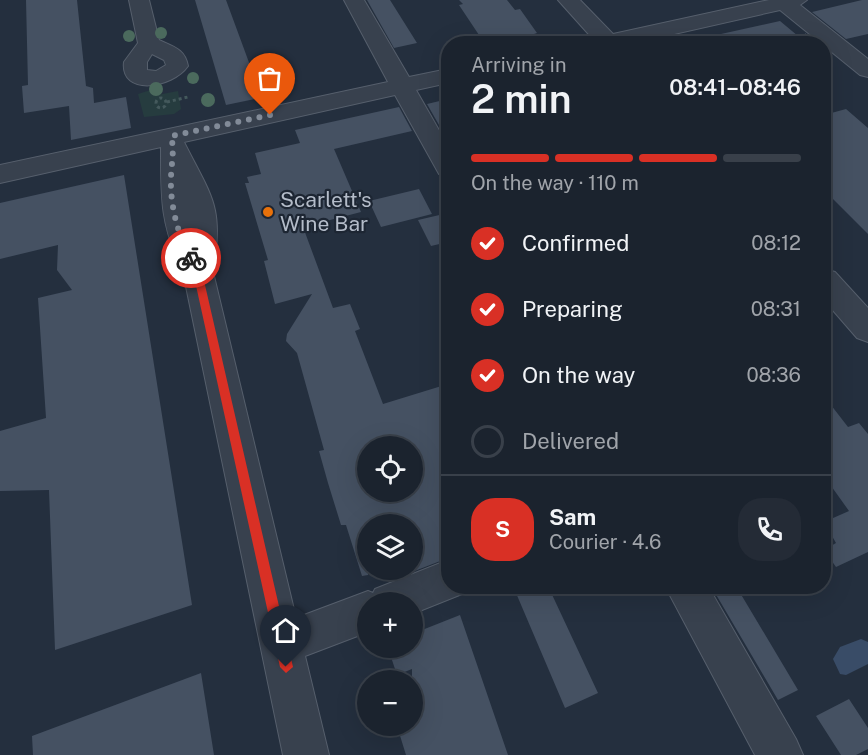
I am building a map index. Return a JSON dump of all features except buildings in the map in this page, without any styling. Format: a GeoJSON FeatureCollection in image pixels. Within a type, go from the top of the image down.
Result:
{"type":"FeatureCollection","features":[{"type":"Feature","properties":{"kind":"street"},"geometry":{"type":"LineString","coordinates":[[139,0],[149,44]]}},
{"type":"Feature","properties":{"kind":"street"},"geometry":{"type":"LineString","coordinates":[[354,0],[441,156]]}},
{"type":"Feature","properties":{"kind":"street"},"geometry":{"type":"LineString","coordinates":[[568,0],[599,36]]}},
{"type":"Feature","properties":{"kind":"street"},"geometry":{"type":"LineString","coordinates":[[636,36],[788,1],[829,36]]}},
{"type":"Feature","properties":{"kind":"street"},"geometry":{"type":"LineString","coordinates":[[831,38],[868,70]]}},
{"type":"Feature","properties":{"kind":"street"},"geometry":{"type":"LineString","coordinates":[[0,174],[173,144],[441,78]]}},
{"type":"Feature","properties":{"kind":"street"},"geometry":{"type":"LineString","coordinates":[[173,144],[171,191],[184,246],[198,272],[306,755]]}},
{"type":"Feature","properties":{"kind":"street"},"geometry":{"type":"LineString","coordinates":[[831,288],[868,329]]}},
{"type":"Feature","properties":{"kind":"street"},"geometry":{"type":"LineString","coordinates":[[417,592],[441,583]]}},
{"type":"Feature","properties":{"kind":"street"},"geometry":{"type":"LineString","coordinates":[[689,594],[780,755]]}},
{"type":"Feature","properties":{"kind":"street"},"geometry":{"type":"LineString","coordinates":[[281,645],[357,615]]}},
{"type":"Feature","properties":{"kind":"path"},"geometry":{"type":"LineString","coordinates":[[167,102],[188,97]]}},
{"type":"Feature","properties":{"kind":"green space"},"geometry":{"type":"Polygon","coordinates":[[[160,87],[157,95],[178,91],[181,109],[174,114],[144,117],[138,94],[160,87]]]}},
{"type":"Feature","properties":{"kind":"water"},"geometry":{"type":"Polygon","coordinates":[[[861,639],[868,642],[868,664],[846,675],[840,674],[833,659],[840,647],[861,639]]]}},
{"type":"Feature","properties":{"kind":"way so far"},"geometry":{"type":"LineString","coordinates":[[191,258],[184,246],[171,191],[174,151],[171,136],[270,115]]}},
{"type":"Feature","properties":{"kind":"place","name":"Scarlett's Wine Bar"},"geometry":{"type":"Point","coordinates":[268,212]}},
{"type":"Feature","properties":{"kind":"route"},"geometry":{"type":"LineString","coordinates":[[191,258],[198,272],[286,667]]}}]}
